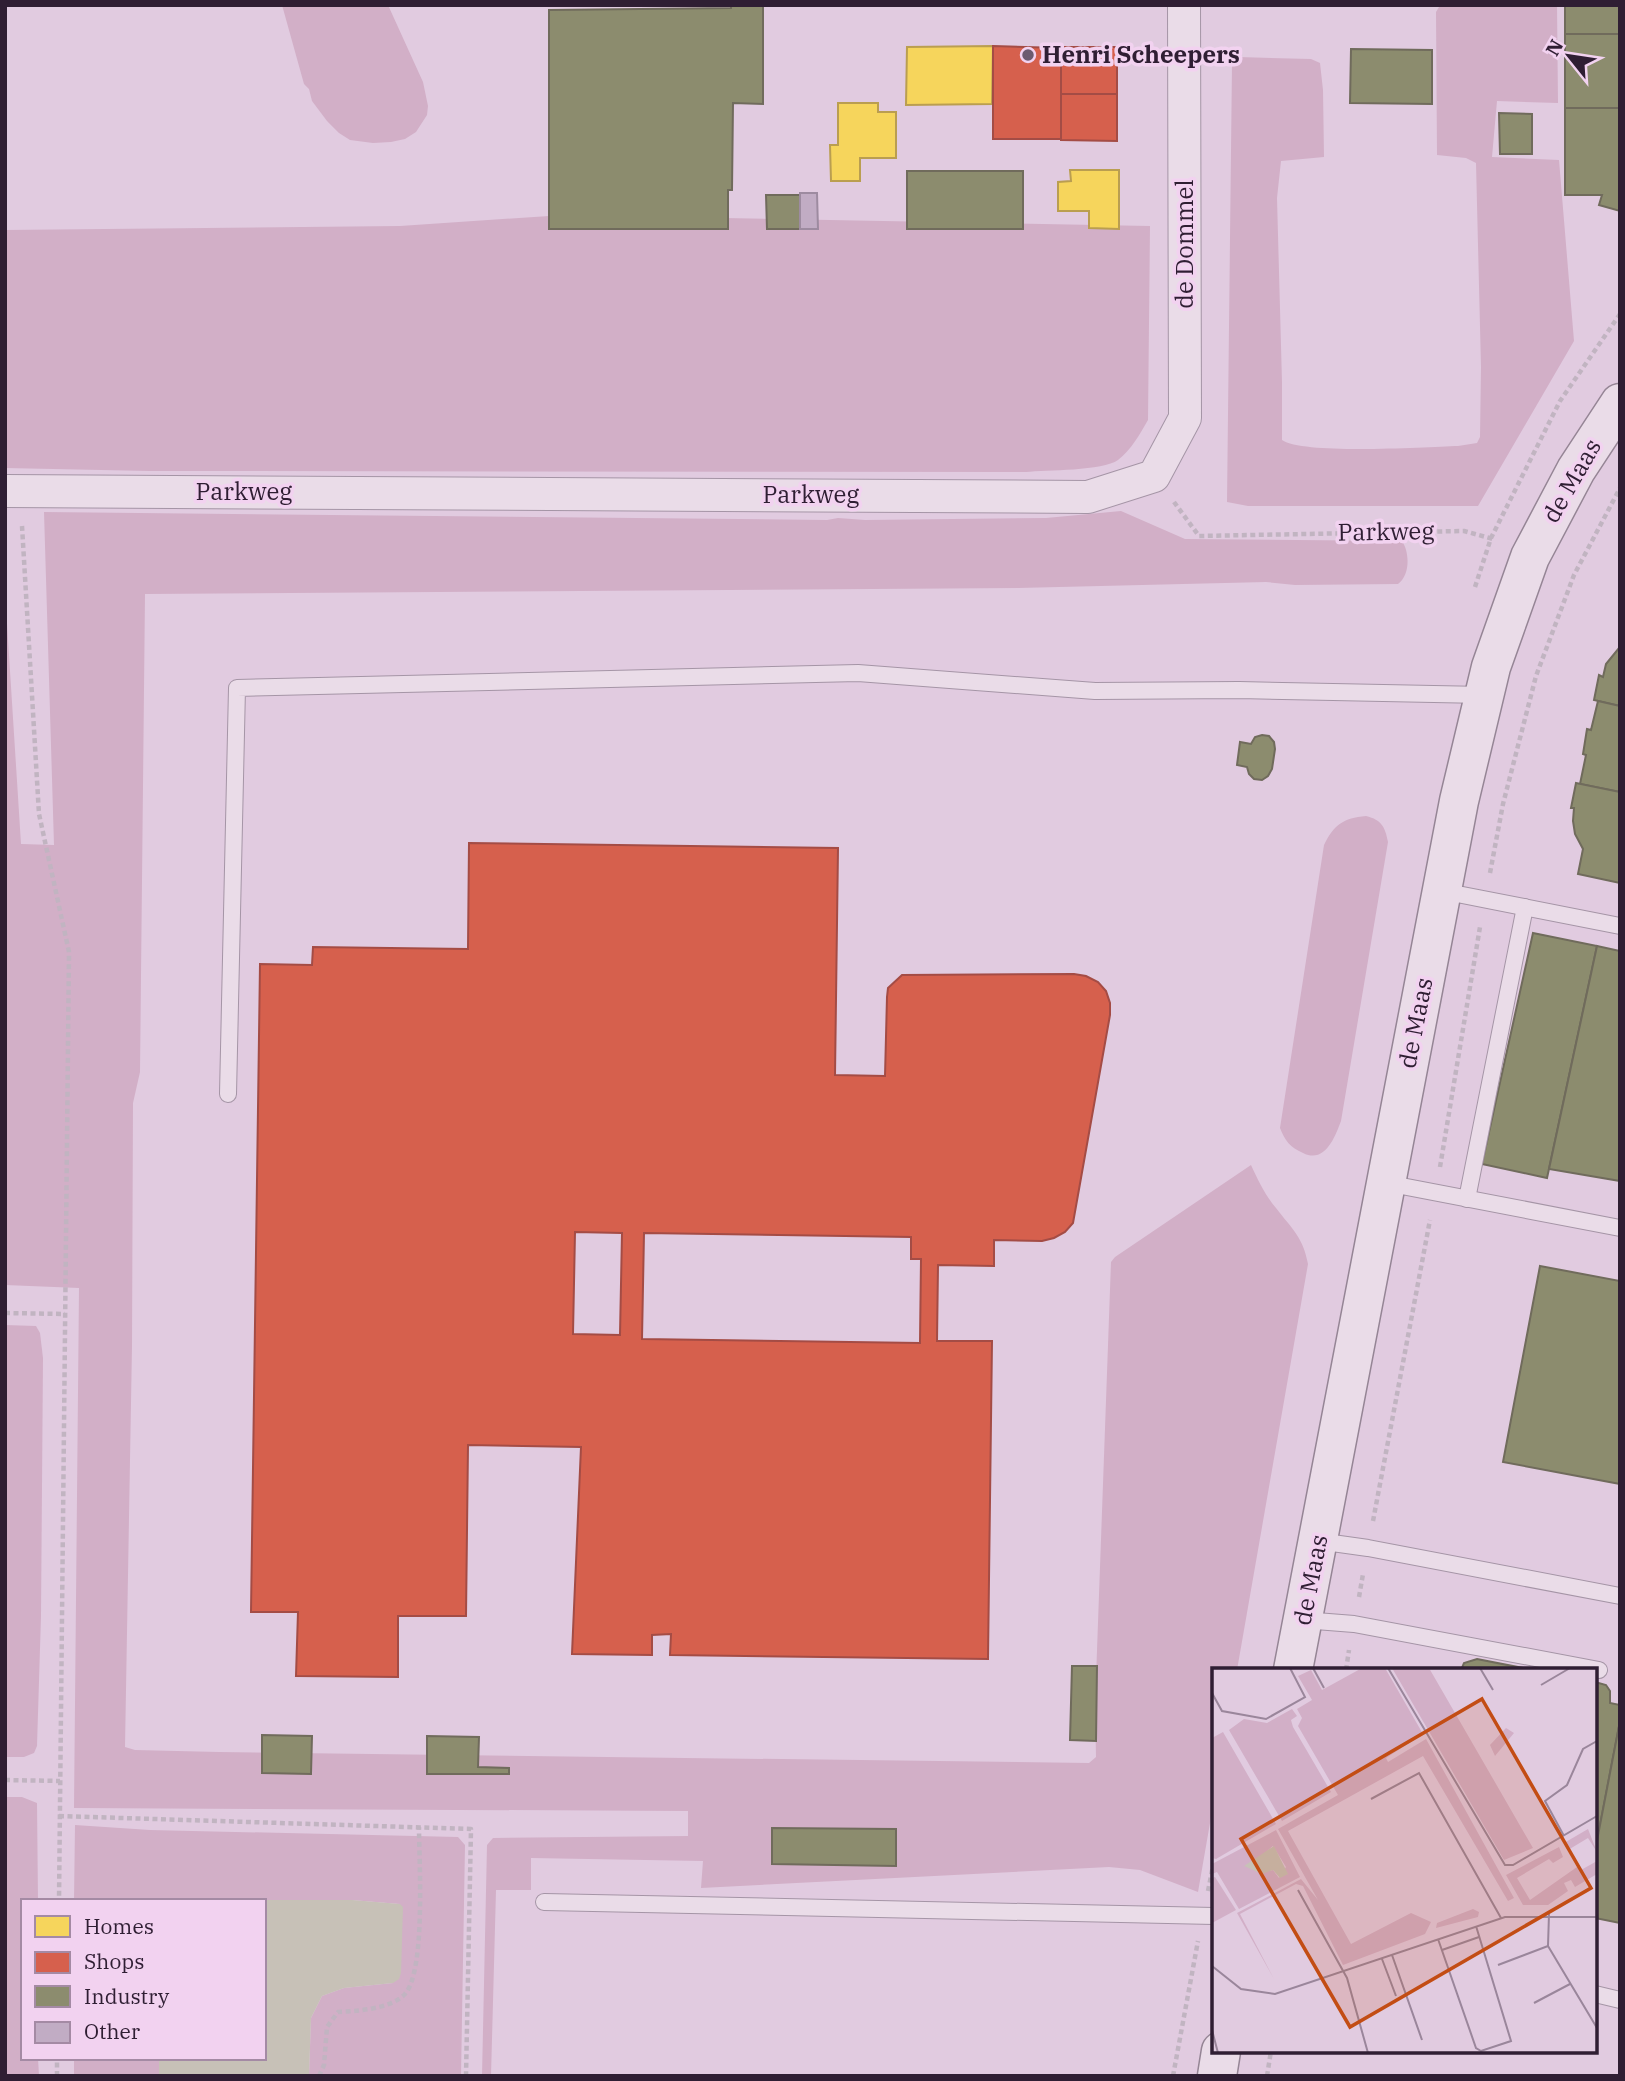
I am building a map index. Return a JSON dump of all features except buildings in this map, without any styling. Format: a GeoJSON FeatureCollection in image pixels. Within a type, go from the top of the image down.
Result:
{"type":"FeatureCollection","features":[{"type":"Feature","properties":{"kind":"street","name":"de Dommel"},"geometry":{"type":"LineString","coordinates":[[1154,476],[1185,418],[1184,5]]}},
{"type":"Feature","properties":{"kind":"street","name":"de Maas"},"geometry":{"type":"LineString","coordinates":[[1293,1668],[1441,891],[1491,667],[1530,557],[1576,470],[1620,403]]}},
{"type":"Feature","properties":{"kind":"street","name":"Parkweg"},"geometry":{"type":"LineString","coordinates":[[13,491],[1088,497],[1154,476]]}},
{"type":"Feature","properties":{"kind":"street"},"geometry":{"type":"LineString","coordinates":[[1217,2076],[1221,2053]]}},
{"type":"Feature","properties":{"kind":"lane"},"geometry":{"type":"LineString","coordinates":[[228,1094],[237,688],[858,673],[1095,691],[1294,690],[1484,695]]}},
{"type":"Feature","properties":{"kind":"lane"},"geometry":{"type":"LineString","coordinates":[[1441,891],[1620,926]]}},
{"type":"Feature","properties":{"kind":"lane"},"geometry":{"type":"LineString","coordinates":[[1467,1199],[1525,907]]}},
{"type":"Feature","properties":{"kind":"lane"},"geometry":{"type":"LineString","coordinates":[[1386,1183],[1620,1228]]}},
{"type":"Feature","properties":{"kind":"lane"},"geometry":{"type":"LineString","coordinates":[[1318,1541],[1620,1596]]}},
{"type":"Feature","properties":{"kind":"lane"},"geometry":{"type":"LineString","coordinates":[[1303,1620],[1354,1624],[1587,1668]]}},
{"type":"Feature","properties":{"kind":"lane"},"geometry":{"type":"LineString","coordinates":[[544,1902],[1208,1916]]}},
{"type":"Feature","properties":{"kind":"lane"},"geometry":{"type":"LineString","coordinates":[[1597,1994],[1620,2000]]}},
{"type":"Feature","properties":{"kind":"path","name":"Parkweg"},"geometry":{"type":"LineString","coordinates":[[1154,476],[1199,536],[1464,531],[1491,538],[1574,575]]}},
{"type":"Feature","properties":{"kind":"path"},"geometry":{"type":"LineString","coordinates":[[13,491],[39,814],[69,952],[59,1899]]}},
{"type":"Feature","properties":{"kind":"path"},"geometry":{"type":"LineString","coordinates":[[5,1313],[65,1314]]}},
{"type":"Feature","properties":{"kind":"path"},"geometry":{"type":"LineString","coordinates":[[5,1780],[60,1781]]}},
{"type":"Feature","properties":{"kind":"path"},"geometry":{"type":"LineString","coordinates":[[59,1816],[471,1829],[466,2076]]}},
{"type":"Feature","properties":{"kind":"path"},"geometry":{"type":"LineString","coordinates":[[319,2076],[324,2065],[327,2027],[338,2012],[375,2009],[404,1995],[414,1975],[419,1924],[419,1827]]}},
{"type":"Feature","properties":{"kind":"path"},"geometry":{"type":"LineString","coordinates":[[1173,2076],[1208,1916],[1212,1879]]}},
{"type":"Feature","properties":{"kind":"path"},"geometry":{"type":"LineString","coordinates":[[1267,2076],[1272,2053]]}},
{"type":"Feature","properties":{"kind":"shaded area"},"geometry":{"type":"Polygon","coordinates":[[[282,5],[388,5],[423,82],[427,115],[416,132],[405,139],[373,143],[350,140],[339,133],[312,101],[309,89],[304,84],[282,5]]]}},
{"type":"Feature","properties":{"kind":"shaded area"},"geometry":{"type":"Polygon","coordinates":[[[1557,5],[1558,103],[1497,101],[1492,157],[1559,160],[1574,341],[1478,506],[1248,506],[1227,502],[1232,64],[1238,57],[1311,59],[1320,63],[1324,157],[1281,161],[1277,198],[1282,440],[1295,445],[1366,449],[1458,446],[1477,443],[1480,437],[1476,163],[1466,158],[1437,155],[1436,12],[1439,7],[1557,5]]]}},
{"type":"Feature","properties":{"kind":"shaded area"},"geometry":{"type":"Polygon","coordinates":[[[564,215],[1150,226],[1148,420],[1127,452],[1111,464],[1026,472],[149,471],[5,468],[5,230],[400,226],[564,215]]]}},
{"type":"Feature","properties":{"kind":"shaded area"},"geometry":{"type":"Polygon","coordinates":[[[1121,511],[1185,539],[1402,541],[1405,546],[1407,570],[1398,584],[1295,585],[1266,582],[1018,588],[145,594],[140,1072],[133,1103],[125,1747],[135,1750],[219,1752],[1089,1763],[1096,1757],[1095,1706],[1111,1262],[1251,1165],[1268,1198],[1300,1240],[1306,1255],[1308,1264],[1237,1668],[1212,1668],[1212,1812],[1198,1892],[1140,1870],[1109,1867],[701,1888],[703,1861],[531,1858],[531,1890],[496,1890],[491,2076],[482,2076],[487,1845],[493,1838],[688,1836],[688,1811],[74,1808],[79,1288],[5,1285],[5,592],[21,844],[54,845],[44,512],[827,520],[1046,518],[1121,511]]]}},
{"type":"Feature","properties":{"kind":"shaded area"},"geometry":{"type":"Polygon","coordinates":[[[1366,816],[1382,825],[1388,842],[1341,1121],[1328,1147],[1317,1155],[1311,1155],[1291,1146],[1280,1128],[1324,845],[1340,824],[1366,816]]]}},
{"type":"Feature","properties":{"kind":"shaded area"},"geometry":{"type":"Polygon","coordinates":[[[5,1325],[36,1326],[40,1333],[43,1358],[37,1746],[34,1753],[24,1757],[5,1757],[5,1325]]]}},
{"type":"Feature","properties":{"kind":"shaded area"},"geometry":{"type":"Polygon","coordinates":[[[5,1797],[22,1797],[37,1803],[38,1899],[21,1899],[21,2060],[38,2060],[39,2076],[5,2076],[5,1797]]]}},
{"type":"Feature","properties":{"kind":"shaded area"},"geometry":{"type":"Polygon","coordinates":[[[75,1825],[150,1830],[458,1837],[465,1845],[461,2076],[309,2076],[311,2018],[322,1996],[344,1988],[393,1983],[400,1904],[352,1900],[74,1899],[75,1825]]]}},
{"type":"Feature","properties":{"kind":"shaded area"},"geometry":{"type":"Polygon","coordinates":[[[266,1900],[352,1900],[400,1904],[403,1907],[399,1979],[393,1983],[344,1988],[322,1996],[311,2018],[309,2076],[159,2076],[159,2060],[266,2060],[266,1900]]]}},
{"type":"Feature","properties":{"kind":"shaded area"},"geometry":{"type":"Polygon","coordinates":[[[74,2060],[159,2060],[159,2076],[74,2076],[74,2060]]]}},
{"type":"Feature","properties":{"kind":"place","name":"Henri Scheepers"},"geometry":{"type":"Point","coordinates":[1028,55]}}]}
